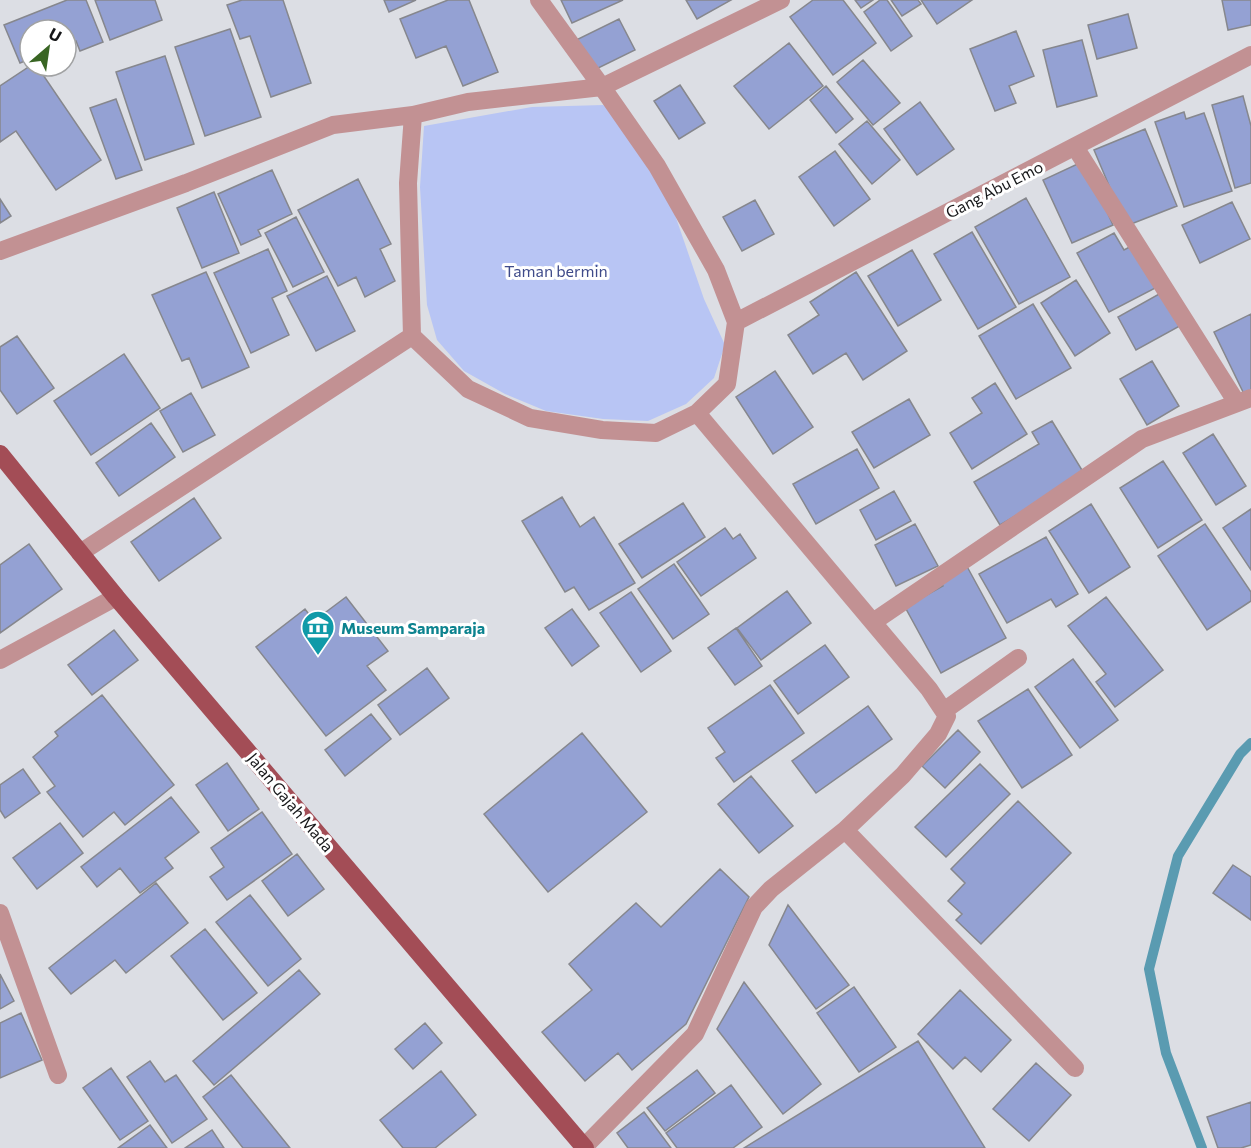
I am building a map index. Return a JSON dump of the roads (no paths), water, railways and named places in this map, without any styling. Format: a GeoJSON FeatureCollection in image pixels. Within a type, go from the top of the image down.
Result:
{"type":"FeatureCollection","features":[{"type":"Feature","properties":{"kind":"main road","name":"Jalan Gajah Mada"},"geometry":{"type":"LineString","coordinates":[[0,454],[116,597],[584,1147]]}},
{"type":"Feature","properties":{"kind":"street"},"geometry":{"type":"LineString","coordinates":[[413,115],[408,183],[412,336],[468,389],[530,418],[602,430],[656,433],[697,413],[727,384],[736,322],[717,270],[657,166],[539,0]]}},
{"type":"Feature","properties":{"kind":"street"},"geometry":{"type":"LineString","coordinates":[[0,251],[186,183],[333,125],[413,115],[468,102],[602,87],[781,0]]}},
{"type":"Feature","properties":{"kind":"street","name":"Gang Abu Emo"},"geometry":{"type":"LineString","coordinates":[[736,322],[1251,55]]}},
{"type":"Feature","properties":{"kind":"street"},"geometry":{"type":"LineString","coordinates":[[873,622],[1142,439],[1244,400],[1075,147]]}},
{"type":"Feature","properties":{"kind":"street"},"geometry":{"type":"LineString","coordinates":[[80,553],[412,336]]}},
{"type":"Feature","properties":{"kind":"street"},"geometry":{"type":"LineString","coordinates":[[584,1147],[695,1034],[754,907],[771,889],[845,830],[903,774],[938,734],[947,716],[945,710],[873,622],[697,413]]}},
{"type":"Feature","properties":{"kind":"street"},"geometry":{"type":"LineString","coordinates":[[0,660],[116,597]]}},
{"type":"Feature","properties":{"kind":"street"},"geometry":{"type":"LineString","coordinates":[[945,710],[1018,658]]}},
{"type":"Feature","properties":{"kind":"street"},"geometry":{"type":"LineString","coordinates":[[845,830],[1076,1068]]}},
{"type":"Feature","properties":{"kind":"street"},"geometry":{"type":"LineString","coordinates":[[0,913],[57,1075]]}},
{"type":"Feature","properties":{"kind":"waterway"},"geometry":{"type":"LineString","coordinates":[[1202,1148],[1166,1053],[1149,969],[1178,856],[1240,754],[1251,743]]}},
{"type":"Feature","properties":{"kind":"place","name":"Museum Samparaja"},"geometry":{"type":"Point","coordinates":[318,656]}},
{"type":"Feature","properties":{"kind":"park label","name":"Taman bermin"},"geometry":{"type":"Point","coordinates":[556,270]}}]}
